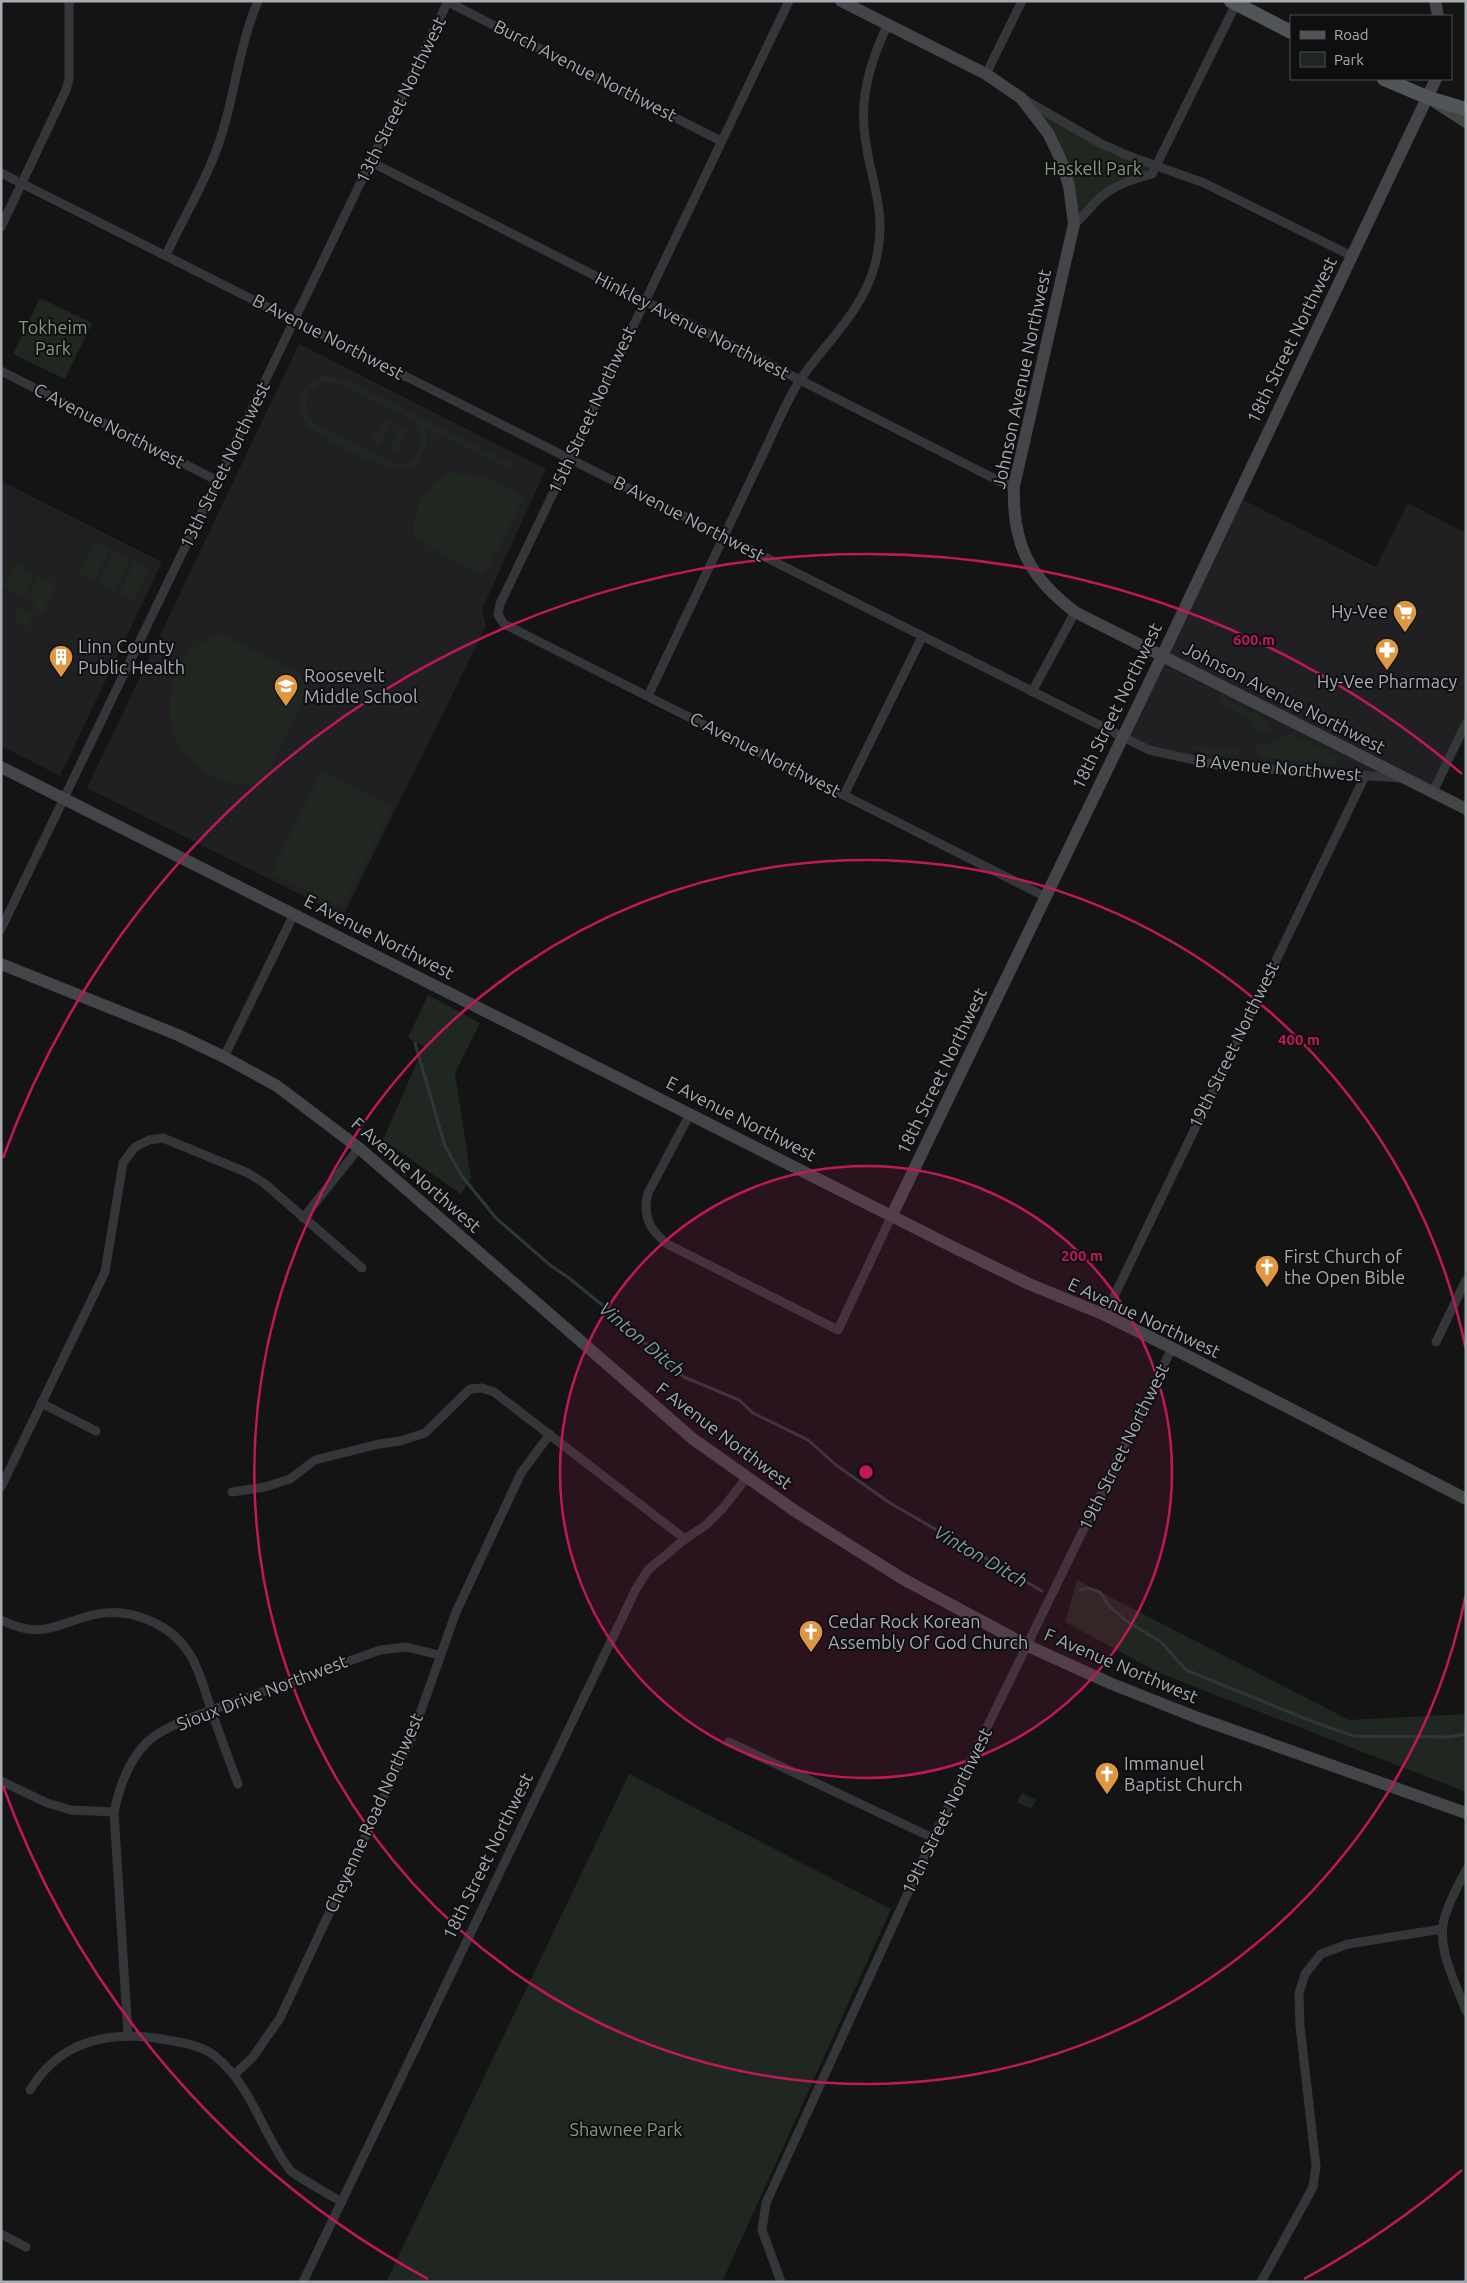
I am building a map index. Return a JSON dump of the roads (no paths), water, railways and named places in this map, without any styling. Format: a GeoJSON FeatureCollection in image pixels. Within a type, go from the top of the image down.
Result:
{"type":"FeatureCollection","features":[{"type":"Feature","properties":{"kind":"main road"},"geometry":{"type":"LineString","coordinates":[[1233,3],[1290,32]]}},
{"type":"Feature","properties":{"kind":"main road"},"geometry":{"type":"LineString","coordinates":[[1386,80],[1429,98],[1466,110]]}},
{"type":"Feature","properties":{"kind":"street"},"geometry":{"type":"LineString","coordinates":[[1,227],[66,90],[69,79],[70,1]]}},
{"type":"Feature","properties":{"kind":"street"},"geometry":{"type":"LineString","coordinates":[[166,255],[216,151],[223,130],[246,28],[258,1]]}},
{"type":"Feature","properties":{"kind":"street","name":"15th Street Northwest"},"geometry":{"type":"LineString","coordinates":[[500,604],[789,1]]}},
{"type":"Feature","properties":{"kind":"street","name":"Johnson Avenue Northwest"},"geometry":{"type":"LineString","coordinates":[[841,1],[986,74],[1021,98],[1048,133],[1061,160],[1069,186],[1074,224],[1014,486],[1013,514],[1018,539],[1026,559],[1038,578],[1052,594],[1074,612],[1466,809]]}},
{"type":"Feature","properties":{"kind":"street"},"geometry":{"type":"LineString","coordinates":[[986,74],[1022,1]]}},
{"type":"Feature","properties":{"kind":"street"},"geometry":{"type":"LineString","coordinates":[[1435,1],[1438,15]]}},
{"type":"Feature","properties":{"kind":"street","name":"Burch Avenue Northwest"},"geometry":{"type":"LineString","coordinates":[[448,2],[721,141]]}},
{"type":"Feature","properties":{"kind":"street","name":"13th Street Northwest"},"geometry":{"type":"LineString","coordinates":[[1,929],[448,2]]}},
{"type":"Feature","properties":{"kind":"street"},"geometry":{"type":"LineString","coordinates":[[1074,224],[1086,216],[1100,197],[1124,182],[1152,174],[1233,3]]}},
{"type":"Feature","properties":{"kind":"street"},"geometry":{"type":"LineString","coordinates":[[648,696],[800,380],[853,312],[867,287],[875,264],[880,240],[880,211],[868,154],[863,110],[871,69],[888,24]]}},
{"type":"Feature","properties":{"kind":"street","name":"18th Street Northwest"},"geometry":{"type":"LineString","coordinates":[[690,1114],[648,1193],[645,1205],[647,1219],[653,1232],[667,1244],[838,1330],[1429,98],[1436,80]]}},
{"type":"Feature","properties":{"kind":"street"},"geometry":{"type":"LineString","coordinates":[[1021,98],[1100,144],[1204,183],[1352,256]]}},
{"type":"Feature","properties":{"kind":"street"},"geometry":{"type":"LineString","coordinates":[[1429,98],[1466,122]]}},
{"type":"Feature","properties":{"kind":"street","name":"Hinkley Avenue Northwest"},"geometry":{"type":"LineString","coordinates":[[371,162],[1001,482],[1014,486]]}},
{"type":"Feature","properties":{"kind":"street","name":"B Avenue Northwest"},"geometry":{"type":"LineString","coordinates":[[1,173],[922,638],[1149,750],[1221,766],[1403,778]]}},
{"type":"Feature","properties":{"kind":"street","name":"C Avenue Northwest"},"geometry":{"type":"LineString","coordinates":[[1,371],[218,481]]}},
{"type":"Feature","properties":{"kind":"street","name":"C Avenue Northwest"},"geometry":{"type":"LineString","coordinates":[[500,604],[498,615],[504,624],[1046,897]]}},
{"type":"Feature","properties":{"kind":"street"},"geometry":{"type":"LineString","coordinates":[[1032,692],[1074,612]]}},
{"type":"Feature","properties":{"kind":"street"},"geometry":{"type":"LineString","coordinates":[[844,795],[922,638]]}},
{"type":"Feature","properties":{"kind":"street"},"geometry":{"type":"LineString","coordinates":[[1432,792],[1466,723]]}},
{"type":"Feature","properties":{"kind":"street","name":"E Avenue Northwest"},"geometry":{"type":"LineString","coordinates":[[1,767],[1027,1283],[1105,1315],[1172,1348],[1466,1499]]}},
{"type":"Feature","properties":{"kind":"street","name":"19th Street Northwest"},"geometry":{"type":"LineString","coordinates":[[1105,1315],[1365,776]]}},
{"type":"Feature","properties":{"kind":"street"},"geometry":{"type":"LineString","coordinates":[[224,1056],[294,914]]}},
{"type":"Feature","properties":{"kind":"street","name":"F Avenue Northwest"},"geometry":{"type":"LineString","coordinates":[[1,964],[178,1035],[224,1056],[277,1086],[359,1148],[693,1439],[803,1517],[888,1570],[1028,1646],[1112,1684],[1198,1718],[1466,1813]]}},
{"type":"Feature","properties":{"kind":"street"},"geometry":{"type":"LineString","coordinates":[[1,1487],[105,1272],[121,1170],[123,1163],[135,1147],[149,1140],[163,1138],[248,1173],[264,1183],[362,1268]]}},
{"type":"Feature","properties":{"kind":"street"},"geometry":{"type":"LineString","coordinates":[[303,1218],[359,1148]]}},
{"type":"Feature","properties":{"kind":"street"},"geometry":{"type":"LineString","coordinates":[[1436,1342],[1466,1280]]}},
{"type":"Feature","properties":{"kind":"street","name":"19th Street Northwest"},"geometry":{"type":"LineString","coordinates":[[781,2282],[762,2230],[766,2203],[933,1838],[1172,1348]]}},
{"type":"Feature","properties":{"kind":"street"},"geometry":{"type":"LineString","coordinates":[[232,1492],[265,1487],[290,1479],[315,1460],[379,1444],[400,1441],[425,1433],[470,1389],[482,1388],[494,1392],[685,1538]]}},
{"type":"Feature","properties":{"kind":"street"},"geometry":{"type":"LineString","coordinates":[[41,1403],[96,1431]]}},
{"type":"Feature","properties":{"kind":"street","name":"Cheyenne Road Northwest"},"geometry":{"type":"LineString","coordinates":[[234,2075],[253,2057],[280,2018],[411,1739],[439,1654],[456,1612],[521,1473],[550,1434]]}},
{"type":"Feature","properties":{"kind":"street","name":"18th Street Northwest"},"geometry":{"type":"LineString","coordinates":[[303,2282],[636,1589],[648,1570],[685,1538],[706,1525],[723,1508],[747,1477]]}},
{"type":"Feature","properties":{"kind":"street"},"geometry":{"type":"LineString","coordinates":[[1,1620],[16,1628],[39,1631],[64,1626],[92,1615],[119,1612],[146,1618],[174,1635],[190,1655],[238,1784]]}},
{"type":"Feature","properties":{"kind":"street","name":"Sioux Drive Northwest"},"geometry":{"type":"LineString","coordinates":[[128,2034],[114,1812],[119,1790],[127,1771],[154,1736],[184,1720],[211,1709],[380,1650],[406,1647],[439,1654]]}},
{"type":"Feature","properties":{"kind":"street"},"geometry":{"type":"LineString","coordinates":[[729,1742],[933,1838]]}},
{"type":"Feature","properties":{"kind":"street"},"geometry":{"type":"LineString","coordinates":[[1,1780],[47,1803],[71,1810],[114,1812]]}},
{"type":"Feature","properties":{"kind":"street"},"geometry":{"type":"LineString","coordinates":[[1466,1870],[1445,1914],[1442,1929],[1444,1952],[1466,2011]]}},
{"type":"Feature","properties":{"kind":"street"},"geometry":{"type":"LineString","coordinates":[[1261,2282],[1314,2187],[1316,2166],[1300,2026],[1300,1993],[1305,1974],[1321,1954],[1348,1944],[1442,1929]]}},
{"type":"Feature","properties":{"kind":"street"},"geometry":{"type":"LineString","coordinates":[[30,2090],[50,2063],[71,2048],[99,2039],[128,2034],[189,2044],[214,2055],[234,2075],[256,2106],[273,2142],[291,2172],[342,2202]]}},
{"type":"Feature","properties":{"kind":"street"},"geometry":{"type":"LineString","coordinates":[[1,2234],[26,2247]]}},
{"type":"Feature","properties":{"kind":"waterway","name":"Vinton Ditch"},"geometry":{"type":"LineString","coordinates":[[415,1043],[445,1146],[461,1175],[496,1218],[550,1265],[627,1325],[661,1359],[684,1377],[739,1400],[753,1413],[808,1440],[836,1465],[890,1503],[1042,1591]]}},
{"type":"Feature","properties":{"kind":"waterway","name":"Vinton Ditch"},"geometry":{"type":"LineString","coordinates":[[1080,1590],[1088,1588],[1100,1592],[1108,1605],[1125,1620],[1161,1642],[1186,1670],[1311,1721],[1354,1736],[1447,1737],[1466,1734]]}},
{"type":"Feature","properties":{"kind":"place","name":"Hy-Vee"},"geometry":{"type":"Point","coordinates":[1405,633]}},
{"type":"Feature","properties":{"kind":"place","name":"Hy-Vee Pharmacy"},"geometry":{"type":"Point","coordinates":[1387,671]}},
{"type":"Feature","properties":{"kind":"place","name":"Linn County Public Health"},"geometry":{"type":"Point","coordinates":[61,678]}},
{"type":"Feature","properties":{"kind":"place","name":"Roosevelt Middle School"},"geometry":{"type":"Point","coordinates":[286,707]}},
{"type":"Feature","properties":{"kind":"place","name":"First Church of the Open Bible"},"geometry":{"type":"Point","coordinates":[1267,1288]}},
{"type":"Feature","properties":{"kind":"place","name":"Cedar Rock Korean Assembly Of God Church"},"geometry":{"type":"Point","coordinates":[811,1653]}},
{"type":"Feature","properties":{"kind":"place","name":"Immanuel Baptist Church"},"geometry":{"type":"Point","coordinates":[1107,1795]}},
{"type":"Feature","properties":{"kind":"park label","name":"Haskell Park"},"geometry":{"type":"Point","coordinates":[1093,169]}},
{"type":"Feature","properties":{"kind":"park label","name":"Tokheim Park"},"geometry":{"type":"Point","coordinates":[53,338]}},
{"type":"Feature","properties":{"kind":"park label","name":"Shawnee Park"},"geometry":{"type":"Point","coordinates":[626,2130]}}]}
